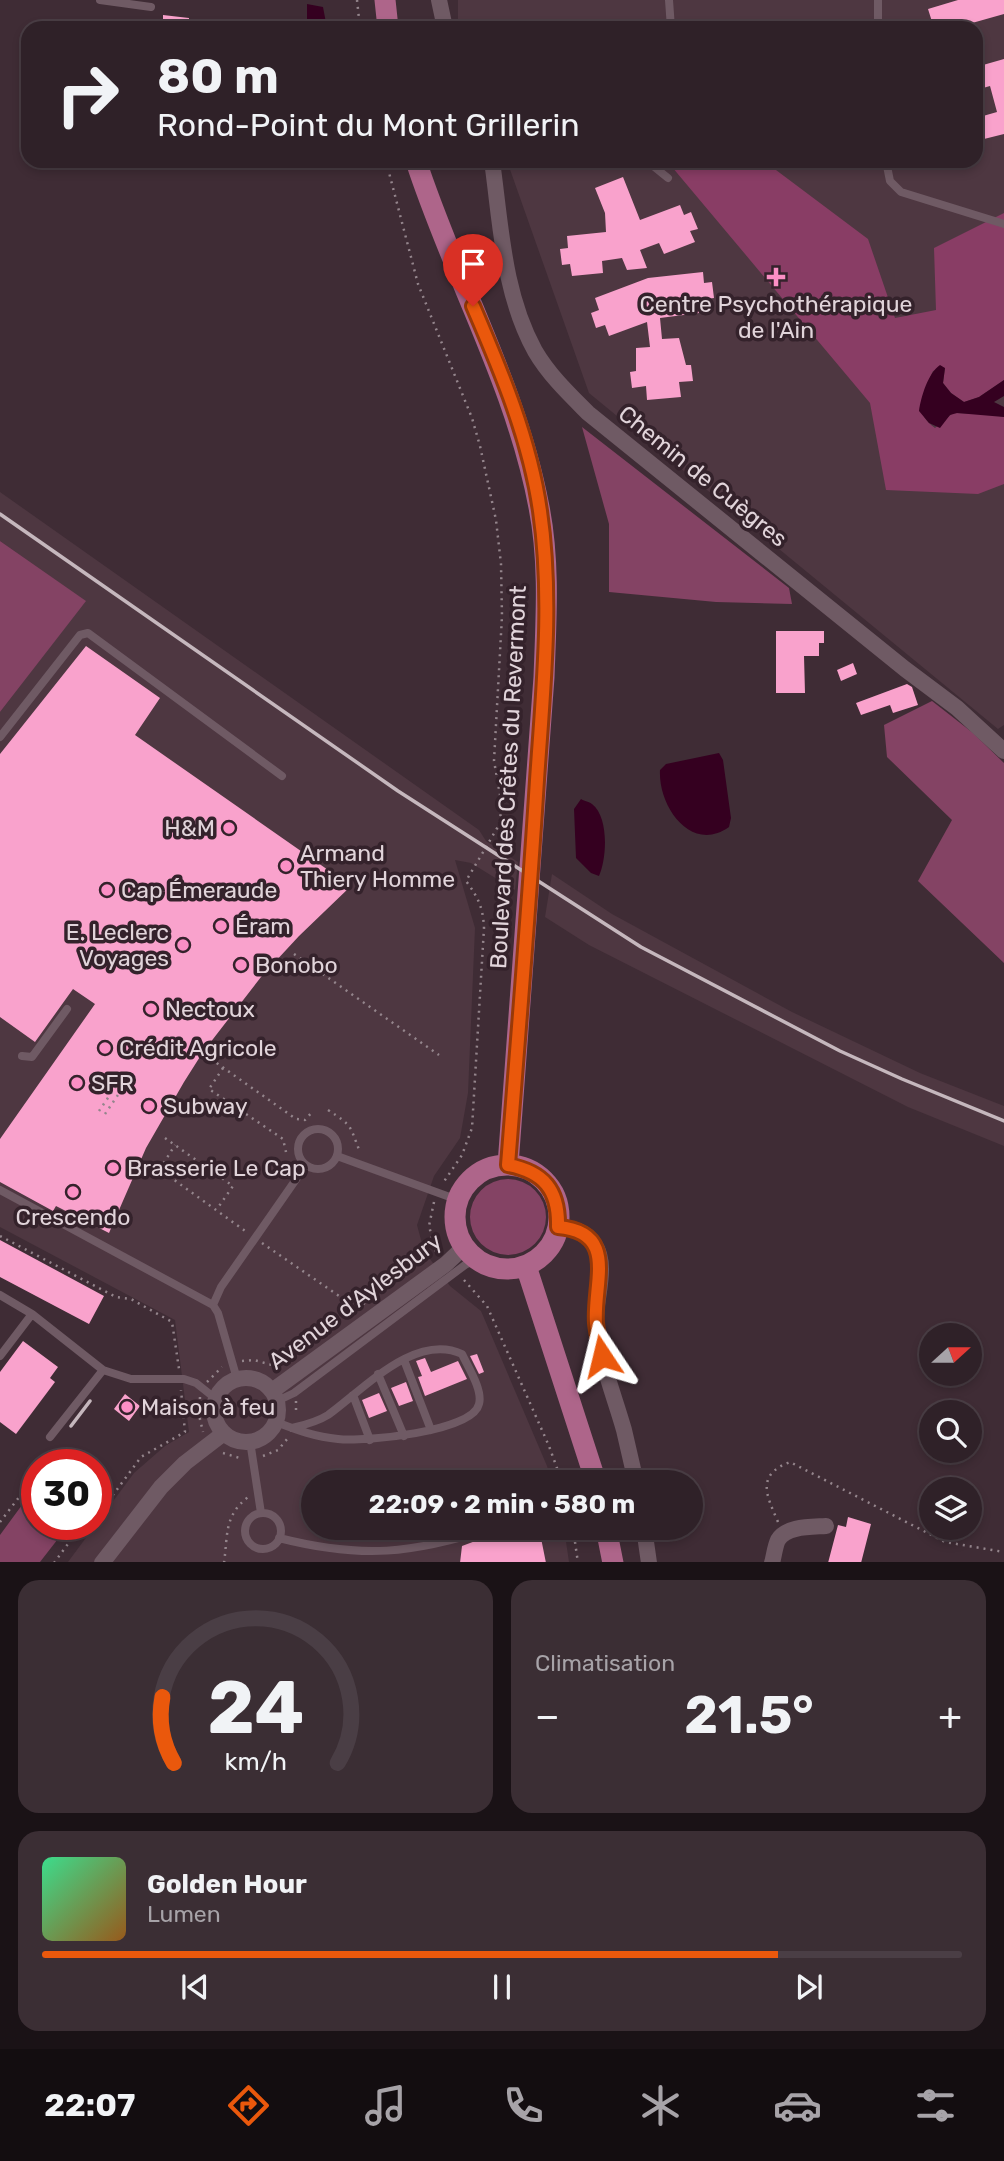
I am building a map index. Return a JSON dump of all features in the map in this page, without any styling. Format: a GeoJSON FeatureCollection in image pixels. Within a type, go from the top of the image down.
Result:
{"type":"FeatureCollection","features":[{"type":"Feature","properties":{"kind":"main road"},"geometry":{"type":"LineString","coordinates":[[385,0],[387,21]]}},
{"type":"Feature","properties":{"kind":"main road","name":"Boulevard des Crêtes du Revermont"},"geometry":{"type":"LineString","coordinates":[[418,168],[433,214],[511,399],[540,509],[545,556],[547,599],[544,677],[508,1165]]}},
{"type":"Feature","properties":{"kind":"main road"},"geometry":{"type":"LineString","coordinates":[[508,1165],[526,1169],[541,1178],[552,1192],[558,1209],[558,1227],[552,1243],[541,1257],[526,1266],[509,1269],[492,1267],[470,1253],[456,1224],[448,1197],[466,1186],[477,1174],[492,1167],[508,1165]]}},
{"type":"Feature","properties":{"kind":"main road"},"geometry":{"type":"LineString","coordinates":[[526,1266],[592,1470]]}},
{"type":"Feature","properties":{"kind":"main road"},"geometry":{"type":"LineString","coordinates":[[608,1540],[613,1562]]}},
{"type":"Feature","properties":{"kind":"street"},"geometry":{"type":"LineString","coordinates":[[439,0],[444,21]]}},
{"type":"Feature","properties":{"kind":"street","name":"Chemin de Cuègres"},"geometry":{"type":"LineString","coordinates":[[493,168],[500,234],[512,292],[532,345],[555,379],[589,413],[957,708],[1004,751]]}},
{"type":"Feature","properties":{"kind":"street"},"geometry":{"type":"LineString","coordinates":[[558,1227],[575,1228],[596,1247],[600,1266],[596,1323],[602,1356],[633,1470]]}},
{"type":"Feature","properties":{"kind":"street","name":"Avenue d'Aylesbury"},"geometry":{"type":"LineString","coordinates":[[275,1396],[286,1381],[470,1253]]}},
{"type":"Feature","properties":{"kind":"street"},"geometry":{"type":"LineString","coordinates":[[103,1562],[161,1487],[210,1439],[215,1417],[210,1394],[228,1383],[235,1371],[257,1379],[275,1396],[278,1412],[276,1422],[252,1450],[241,1441],[210,1439]]}},
{"type":"Feature","properties":{"kind":"street"},"geometry":{"type":"LineString","coordinates":[[772,1562],[778,1539],[787,1532],[826,1526]]}},
{"type":"Feature","properties":{"kind":"street"},"geometry":{"type":"LineString","coordinates":[[646,1540],[649,1562]]}},
{"type":"Feature","properties":{"kind":"lane"},"geometry":{"type":"LineString","coordinates":[[100,0],[151,6]]}},
{"type":"Feature","properties":{"kind":"lane"},"geometry":{"type":"LineString","coordinates":[[669,0],[670,21]]}},
{"type":"Feature","properties":{"kind":"lane"},"geometry":{"type":"LineString","coordinates":[[877,21],[878,0]]}},
{"type":"Feature","properties":{"kind":"lane"},"geometry":{"type":"LineString","coordinates":[[656,168],[668,178]]}},
{"type":"Feature","properties":{"kind":"lane"},"geometry":{"type":"LineString","coordinates":[[887,168],[890,181],[901,192],[1004,224]]}},
{"type":"Feature","properties":{"kind":"lane"},"geometry":{"type":"LineString","coordinates":[[0,737],[80,635],[88,633],[282,776]]}},
{"type":"Feature","properties":{"kind":"lane"},"geometry":{"type":"LineString","coordinates":[[22,1056],[32,1057],[67,1009]]}},
{"type":"Feature","properties":{"kind":"lane"},"geometry":{"type":"LineString","coordinates":[[312,1129],[330,1131],[338,1143],[337,1156],[326,1167],[313,1168],[306,1165],[299,1154],[301,1138],[312,1129]]}},
{"type":"Feature","properties":{"kind":"lane"},"geometry":{"type":"LineString","coordinates":[[337,1156],[448,1197]]}},
{"type":"Feature","properties":{"kind":"lane"},"geometry":{"type":"LineString","coordinates":[[213,1305],[221,1287],[306,1165]]}},
{"type":"Feature","properties":{"kind":"lane"},"geometry":{"type":"LineString","coordinates":[[0,1190],[213,1305],[218,1313],[235,1371]]}},
{"type":"Feature","properties":{"kind":"lane"},"geometry":{"type":"LineString","coordinates":[[0,1295],[32,1314],[103,1370],[131,1379],[180,1379],[195,1383],[210,1394]]}},
{"type":"Feature","properties":{"kind":"lane"},"geometry":{"type":"LineString","coordinates":[[0,1356],[3,1345],[32,1314]]}},
{"type":"Feature","properties":{"kind":"lane"},"geometry":{"type":"LineString","coordinates":[[276,1422],[309,1435],[370,1440],[404,1436],[457,1422],[476,1412],[480,1402],[462,1354],[451,1349],[425,1352],[378,1374],[326,1416],[305,1426],[292,1428]]}},
{"type":"Feature","properties":{"kind":"lane"},"geometry":{"type":"LineString","coordinates":[[404,1360],[431,1430]]}},
{"type":"Feature","properties":{"kind":"lane"},"geometry":{"type":"LineString","coordinates":[[50,1437],[103,1370]]}},
{"type":"Feature","properties":{"kind":"lane"},"geometry":{"type":"LineString","coordinates":[[378,1374],[404,1436]]}},
{"type":"Feature","properties":{"kind":"lane"},"geometry":{"type":"LineString","coordinates":[[353,1395],[370,1440]]}},
{"type":"Feature","properties":{"kind":"lane"},"geometry":{"type":"LineString","coordinates":[[252,1450],[261,1513]]}},
{"type":"Feature","properties":{"kind":"lane"},"geometry":{"type":"LineString","coordinates":[[261,1513],[268,1514],[278,1522],[279,1538],[268,1548],[261,1549],[250,1543],[245,1535],[247,1523],[261,1513]]}},
{"type":"Feature","properties":{"kind":"lane"},"geometry":{"type":"LineString","coordinates":[[279,1538],[322,1547],[377,1552],[455,1540]]}},
{"type":"Feature","properties":{"kind":"path"},"geometry":{"type":"LineString","coordinates":[[357,0],[359,21]]}},
{"type":"Feature","properties":{"kind":"path"},"geometry":{"type":"LineString","coordinates":[[388,168],[418,284],[472,418],[496,520],[501,564],[502,626],[494,761],[502,806],[499,825],[466,881],[483,908],[484,928],[472,1128],[448,1197],[430,1216],[429,1226],[434,1249],[487,1306],[558,1470]]}},
{"type":"Feature","properties":{"kind":"path"},"geometry":{"type":"LineString","coordinates":[[295,954],[439,1055]]}},
{"type":"Feature","properties":{"kind":"path"},"geometry":{"type":"LineString","coordinates":[[211,1059],[296,1119],[305,1120],[312,1112]]}},
{"type":"Feature","properties":{"kind":"path"},"geometry":{"type":"LineString","coordinates":[[223,1068],[209,1089],[283,1139],[286,1152]]}},
{"type":"Feature","properties":{"kind":"path"},"geometry":{"type":"LineString","coordinates":[[99,1111],[116,1086]]}},
{"type":"Feature","properties":{"kind":"path"},"geometry":{"type":"LineString","coordinates":[[105,1114],[122,1089]]}},
{"type":"Feature","properties":{"kind":"path"},"geometry":{"type":"LineString","coordinates":[[328,1110],[347,1123],[355,1134],[359,1152],[370,1156]]}},
{"type":"Feature","properties":{"kind":"path"},"geometry":{"type":"LineString","coordinates":[[164,1138],[233,1186],[216,1210]]}},
{"type":"Feature","properties":{"kind":"path"},"geometry":{"type":"LineString","coordinates":[[159,1169],[175,1145]]}},
{"type":"Feature","properties":{"kind":"path"},"geometry":{"type":"LineString","coordinates":[[152,1164],[342,1298],[369,1304],[359,1311]]}},
{"type":"Feature","properties":{"kind":"path"},"geometry":{"type":"LineString","coordinates":[[0,1236],[116,1297],[131,1299],[172,1322],[186,1432],[141,1457],[112,1496]]}},
{"type":"Feature","properties":{"kind":"path"},"geometry":{"type":"LineString","coordinates":[[286,1381],[254,1360],[235,1371],[215,1372],[210,1394],[199,1405],[204,1432],[227,1456],[240,1459],[252,1450],[270,1455],[278,1450],[288,1440],[296,1418],[286,1381],[287,1361]]}},
{"type":"Feature","properties":{"kind":"path"},"geometry":{"type":"LineString","coordinates":[[783,1535],[765,1491],[769,1476],[776,1467],[790,1462],[945,1542],[1004,1552]]}},
{"type":"Feature","properties":{"kind":"path"},"geometry":{"type":"LineString","coordinates":[[0,1522],[21,1496]]}},
{"type":"Feature","properties":{"kind":"path"},"geometry":{"type":"LineString","coordinates":[[224,1562],[234,1508],[248,1497]]}},
{"type":"Feature","properties":{"kind":"path"},"geometry":{"type":"LineString","coordinates":[[55,1562],[71,1540]]}},
{"type":"Feature","properties":{"kind":"path"},"geometry":{"type":"LineString","coordinates":[[575,1540],[578,1562]]}},
{"type":"Feature","properties":{"kind":"shaded area","name":"Centre Psychothérapique de l'Ain"},"geometry":{"type":"Polygon","coordinates":[[[458,0],[1004,0],[1004,725],[998,729],[589,393],[509,168],[983,168],[983,21],[458,21],[458,0]]]}},
{"type":"Feature","properties":{"kind":"shaded area"},"geometry":{"type":"Polygon","coordinates":[[[307,4],[323,7],[326,21],[307,21],[307,4]]]}},
{"type":"Feature","properties":{"kind":"shaded area"},"geometry":{"type":"Polygon","coordinates":[[[673,168],[773,168],[868,239],[895,318],[936,310],[934,248],[1004,213],[1004,380],[979,397],[964,402],[943,383],[945,368],[933,371],[923,394],[921,408],[923,415],[935,428],[953,413],[1004,417],[1004,484],[978,494],[886,490],[870,403],[673,168]]]}},
{"type":"Feature","properties":{"kind":"shaded area"},"geometry":{"type":"Polygon","coordinates":[[[940,365],[945,368],[943,383],[964,402],[979,397],[1004,380],[1004,396],[994,402],[1004,407],[1004,417],[957,413],[950,415],[940,428],[929,423],[919,411],[920,405],[929,379],[940,365]]]}},
{"type":"Feature","properties":{"kind":"shaded area"},"geometry":{"type":"Polygon","coordinates":[[[582,427],[789,588],[792,604],[716,602],[609,592],[609,524],[582,427]]]}},
{"type":"Feature","properties":{"kind":"shaded area","name":"Cap Émeraude"},"geometry":{"type":"Polygon","coordinates":[[[0,492],[479,830],[486,841],[518,862],[515,890],[471,863],[455,860],[475,928],[468,1093],[460,1138],[434,1176],[417,1225],[424,1251],[450,1286],[481,1311],[548,1470],[301,1470],[301,1540],[566,1540],[569,1562],[68,1562],[84,1540],[112,1540],[112,1503],[134,1473],[165,1446],[189,1432],[175,1320],[0,1227],[0,712],[85,601],[0,541],[0,492]]]}},
{"type":"Feature","properties":{"kind":"shaded area"},"geometry":{"type":"Polygon","coordinates":[[[0,541],[86,601],[0,712],[0,541]]]}},
{"type":"Feature","properties":{"kind":"shaded area"},"geometry":{"type":"Polygon","coordinates":[[[932,701],[973,733],[1004,763],[1004,963],[918,881],[952,820],[887,757],[884,725],[932,701]]]}},
{"type":"Feature","properties":{"kind":"shaded area"},"geometry":{"type":"Polygon","coordinates":[[[719,753],[723,760],[731,818],[729,827],[715,834],[702,835],[690,830],[671,811],[661,784],[660,770],[666,764],[719,753]]]}},
{"type":"Feature","properties":{"kind":"shaded area"},"geometry":{"type":"Polygon","coordinates":[[[581,799],[598,810],[604,828],[604,859],[599,876],[591,873],[576,858],[574,809],[581,799]]]}},
{"type":"Feature","properties":{"kind":"shaded area"},"geometry":{"type":"Polygon","coordinates":[[[552,874],[612,914],[792,1012],[920,1073],[1004,1106],[1004,1146],[908,1107],[589,945],[545,917],[552,874]]]}},
{"type":"Feature","properties":{"kind":"shaded area"},"geometry":{"type":"Polygon","coordinates":[[[508,1179],[523,1182],[535,1190],[543,1202],[546,1217],[543,1232],[535,1244],[523,1252],[508,1255],[493,1252],[481,1244],[473,1232],[470,1217],[473,1202],[481,1190],[493,1182],[508,1179]]]}},
{"type":"Feature","properties":{"kind":"shaded area"},"geometry":{"type":"Polygon","coordinates":[[[21,1506],[21,1540],[57,1540],[40,1562],[0,1562],[0,1535],[21,1506]]]}},
{"type":"Feature","properties":{"kind":"building"},"geometry":{"type":"Polygon","coordinates":[[[958,0],[1004,0],[1004,14],[979,21],[932,21],[928,9],[958,0]]]}},
{"type":"Feature","properties":{"kind":"building"},"geometry":{"type":"Polygon","coordinates":[[[163,15],[189,18],[189,21],[163,21],[163,15]]]}},
{"type":"Feature","properties":{"kind":"building"},"geometry":{"type":"Polygon","coordinates":[[[1004,59],[1004,134],[983,139],[983,116],[997,112],[990,86],[983,88],[983,65],[1004,59]]]}},
{"type":"Feature","properties":{"kind":"building"},"geometry":{"type":"Polygon","coordinates":[[[623,177],[640,220],[680,205],[684,215],[691,212],[698,229],[690,231],[695,242],[664,254],[659,243],[640,250],[647,268],[627,270],[622,258],[602,261],[603,273],[572,276],[570,264],[562,265],[560,249],[568,248],[567,236],[606,232],[605,213],[595,188],[623,177]]]}},
{"type":"Feature","properties":{"kind":"building"},"geometry":{"type":"Polygon","coordinates":[[[703,272],[704,283],[712,282],[714,298],[706,299],[707,312],[660,318],[662,339],[679,338],[686,365],[691,365],[693,381],[679,382],[681,397],[647,400],[646,386],[632,388],[630,372],[636,371],[636,348],[650,347],[647,322],[609,336],[605,325],[596,328],[591,313],[599,310],[595,298],[648,278],[703,272]]]}},
{"type":"Feature","properties":{"kind":"building"},"geometry":{"type":"Polygon","coordinates":[[[776,631],[824,631],[824,643],[819,643],[819,656],[804,656],[805,693],[776,693],[776,631]]]}},
{"type":"Feature","properties":{"kind":"building"},"geometry":{"type":"Polygon","coordinates":[[[86,646],[160,698],[135,735],[351,886],[261,977],[203,1052],[146,1148],[109,1233],[56,1206],[53,1211],[0,1182],[0,1139],[95,1004],[73,989],[35,1042],[0,1017],[0,754],[86,646]]]}},
{"type":"Feature","properties":{"kind":"building"},"geometry":{"type":"Polygon","coordinates":[[[853,663],[857,674],[841,681],[837,670],[853,663]]]}},
{"type":"Feature","properties":{"kind":"building"},"geometry":{"type":"Polygon","coordinates":[[[907,684],[912,687],[918,705],[893,713],[890,705],[861,715],[856,703],[907,684]]]}},
{"type":"Feature","properties":{"kind":"building"},"geometry":{"type":"Polygon","coordinates":[[[0,1240],[104,1296],[89,1324],[0,1277],[0,1240]]]}},
{"type":"Feature","properties":{"kind":"building"},"geometry":{"type":"Polygon","coordinates":[[[23,1341],[58,1367],[50,1378],[55,1382],[16,1434],[0,1422],[0,1372],[23,1341]]]}},
{"type":"Feature","properties":{"kind":"building"},"geometry":{"type":"Polygon","coordinates":[[[477,1354],[484,1372],[479,1374],[470,1356],[477,1354]]]}},
{"type":"Feature","properties":{"kind":"building"},"geometry":{"type":"Polygon","coordinates":[[[425,1358],[431,1372],[458,1361],[467,1379],[425,1396],[416,1361],[425,1358]]]}},
{"type":"Feature","properties":{"kind":"building"},"geometry":{"type":"Polygon","coordinates":[[[406,1382],[413,1401],[399,1406],[391,1388],[406,1382]]]}},
{"type":"Feature","properties":{"kind":"building"},"geometry":{"type":"Polygon","coordinates":[[[379,1393],[387,1411],[369,1418],[362,1400],[379,1393]]]}},
{"type":"Feature","properties":{"kind":"building","name":"Maison à feu"},"geometry":{"type":"Polygon","coordinates":[[[125,1394],[140,1406],[129,1421],[114,1409],[125,1394]]]}},
{"type":"Feature","properties":{"kind":"building"},"geometry":{"type":"Polygon","coordinates":[[[848,1517],[871,1524],[861,1562],[828,1562],[838,1525],[846,1527],[848,1517]]]}},
{"type":"Feature","properties":{"kind":"building"},"geometry":{"type":"Polygon","coordinates":[[[478,1540],[541,1540],[546,1562],[460,1562],[462,1546],[478,1540]]]}},
{"type":"Feature","properties":{"kind":"railway"},"geometry":{"type":"LineString","coordinates":[[0,514],[398,791],[641,947],[840,1051],[1004,1121]]}},
{"type":"Feature","properties":{"kind":"railway"},"geometry":{"type":"LineString","coordinates":[[71,1426],[90,1401]]}},
{"type":"Feature","properties":{"kind":"place","name":"Centre Psychothérapique de l'Ain"},"geometry":{"type":"Point","coordinates":[776,277]}},
{"type":"Feature","properties":{"kind":"place","name":"H&M"},"geometry":{"type":"Point","coordinates":[229,828]}},
{"type":"Feature","properties":{"kind":"place","name":"Armand Thiery Homme"},"geometry":{"type":"Point","coordinates":[286,866]}},
{"type":"Feature","properties":{"kind":"place","name":"Cap Émeraude"},"geometry":{"type":"Point","coordinates":[107,890]}},
{"type":"Feature","properties":{"kind":"place","name":"Éram"},"geometry":{"type":"Point","coordinates":[221,926]}},
{"type":"Feature","properties":{"kind":"place","name":"E. Leclerc Voyages"},"geometry":{"type":"Point","coordinates":[183,945]}},
{"type":"Feature","properties":{"kind":"place","name":"Bonobo"},"geometry":{"type":"Point","coordinates":[241,965]}},
{"type":"Feature","properties":{"kind":"place","name":"Nectoux"},"geometry":{"type":"Point","coordinates":[151,1009]}},
{"type":"Feature","properties":{"kind":"place","name":"Crédit Agricole"},"geometry":{"type":"Point","coordinates":[105,1048]}},
{"type":"Feature","properties":{"kind":"place","name":"SFR"},"geometry":{"type":"Point","coordinates":[77,1083]}},
{"type":"Feature","properties":{"kind":"place","name":"Subway"},"geometry":{"type":"Point","coordinates":[149,1106]}},
{"type":"Feature","properties":{"kind":"place","name":"Brasserie Le Cap"},"geometry":{"type":"Point","coordinates":[113,1168]}},
{"type":"Feature","properties":{"kind":"place","name":"Crescendo"},"geometry":{"type":"Point","coordinates":[73,1192]}},
{"type":"Feature","properties":{"kind":"place","name":"Maison à feu"},"geometry":{"type":"Point","coordinates":[127,1407]}},
{"type":"Feature","properties":{"kind":"route"},"geometry":{"type":"LineString","coordinates":[[473,306],[511,399],[527,453],[540,509],[547,599],[536,803],[508,1165],[526,1169],[541,1178],[552,1192],[558,1209],[558,1227],[575,1228],[596,1247],[600,1266],[596,1323],[602,1356]]}}]}
